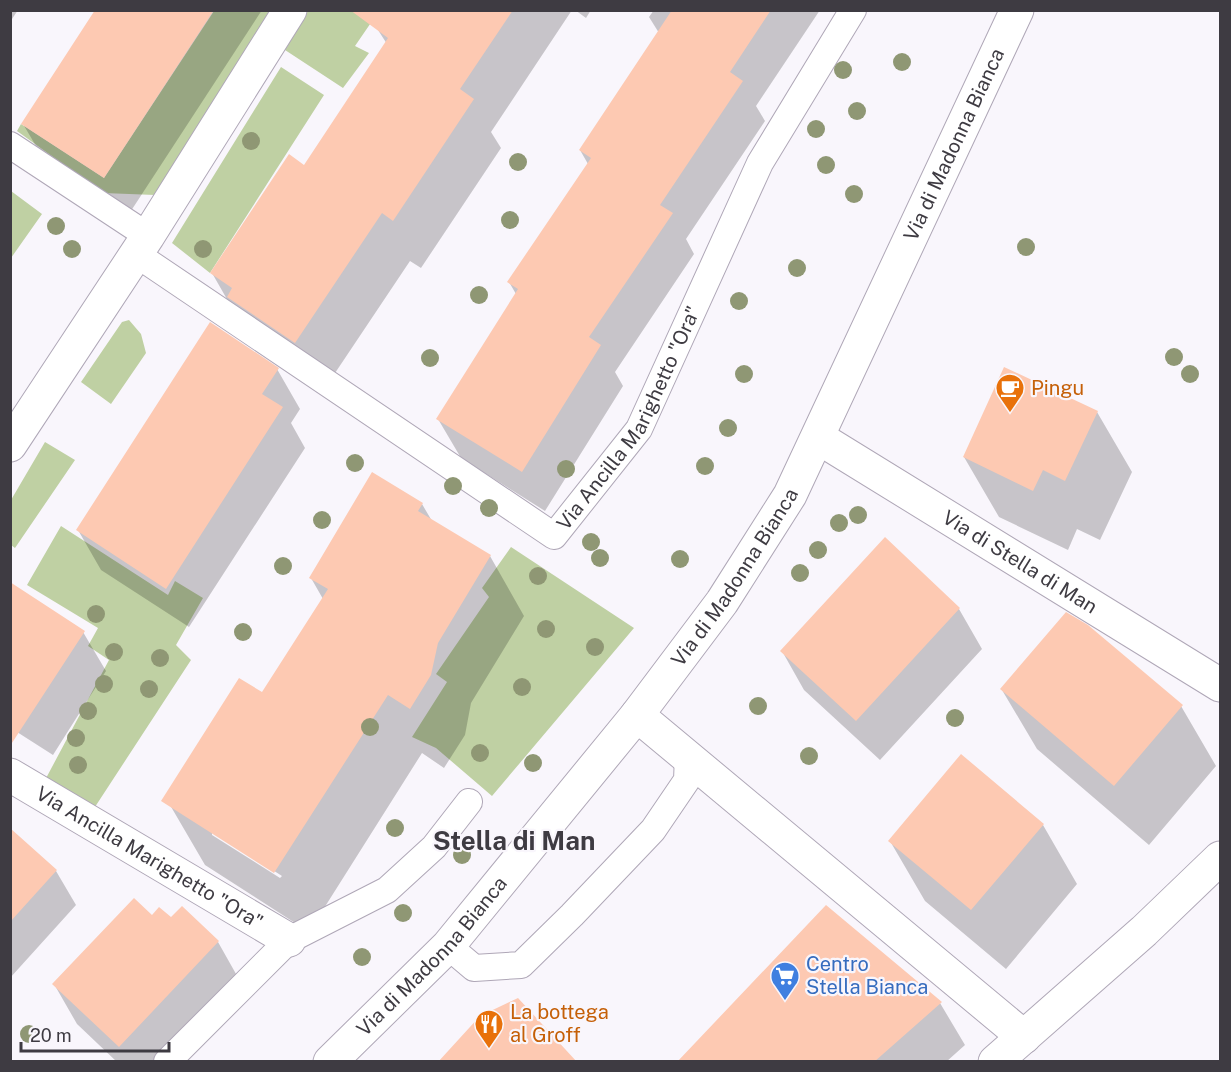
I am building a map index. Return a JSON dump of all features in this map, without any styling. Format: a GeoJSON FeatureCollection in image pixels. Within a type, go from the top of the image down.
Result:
{"type":"FeatureCollection","features":[{"type":"Feature","properties":{"kind":"street"},"geometry":{"type":"LineString","coordinates":[[10,445],[142,245],[290,10]]}},
{"type":"Feature","properties":{"kind":"street","name":"Via di Madonna Bianca"},"geometry":{"type":"LineString","coordinates":[[330,1062],[447,946],[637,715],[722,602],[790,495],[819,438],[1017,10]]}},
{"type":"Feature","properties":{"kind":"street","name":"Via di Stella di Man"},"geometry":{"type":"LineString","coordinates":[[819,438],[1221,685]]}},
{"type":"Feature","properties":{"kind":"street"},"geometry":{"type":"LineString","coordinates":[[637,715],[1024,1037]]}},
{"type":"Feature","properties":{"kind":"street","name":"Via Ancilla Marighetto \"Ora\""},"geometry":{"type":"LineString","coordinates":[[10,775],[289,940]]}},
{"type":"Feature","properties":{"kind":"street"},"geometry":{"type":"LineString","coordinates":[[995,1062],[1144,931],[1221,858]]}},
{"type":"Feature","properties":{"kind":"lane","name":"Via Ancilla Marighetto \"Ora\""},"geometry":{"type":"LineString","coordinates":[[10,145],[142,245],[554,536],[639,429],[760,163],[853,10]]}},
{"type":"Feature","properties":{"kind":"lane"},"geometry":{"type":"LineString","coordinates":[[447,946],[474,968],[521,965],[573,915],[653,830],[687,780],[688,756]]}},
{"type":"Feature","properties":{"kind":"lane","name":"Via Ancilla Marighetto \"Ora\""},"geometry":{"type":"LineString","coordinates":[[167,1062],[289,940],[387,890],[434,847],[469,802]]}},
{"type":"Feature","properties":{"kind":"green space"},"geometry":{"type":"Polygon","coordinates":[[[214,11],[274,11],[155,195],[103,193],[17,131],[21,124],[104,178],[214,11]]]}},
{"type":"Feature","properties":{"kind":"green space"},"geometry":{"type":"Polygon","coordinates":[[[308,11],[379,11],[355,46],[369,53],[343,88],[285,50],[308,11]]]}},
{"type":"Feature","properties":{"kind":"green space"},"geometry":{"type":"Polygon","coordinates":[[[281,67],[324,95],[210,273],[172,243],[281,67]]]}},
{"type":"Feature","properties":{"kind":"green space"},"geometry":{"type":"Polygon","coordinates":[[[11,191],[42,214],[11,258],[11,191]]]}},
{"type":"Feature","properties":{"kind":"green space"},"geometry":{"type":"Polygon","coordinates":[[[129,320],[141,334],[146,353],[111,404],[81,382],[122,322],[129,320]]]}},
{"type":"Feature","properties":{"kind":"green space"},"geometry":{"type":"Polygon","coordinates":[[[45,442],[75,460],[15,548],[11,545],[11,500],[45,442]]]}},
{"type":"Feature","properties":{"kind":"green space"},"geometry":{"type":"Polygon","coordinates":[[[61,526],[168,595],[175,581],[203,598],[176,645],[191,660],[93,810],[44,782],[109,660],[88,646],[98,628],[27,585],[61,526]]]}},
{"type":"Feature","properties":{"kind":"green space"},"geometry":{"type":"Polygon","coordinates":[[[511,547],[634,628],[492,796],[436,748],[412,737],[447,682],[436,674],[489,597],[482,588],[511,547]]]}},
{"type":"Feature","properties":{"kind":"building"},"geometry":{"type":"Polygon","coordinates":[[[95,10],[214,10],[104,178],[21,124],[95,10]]]}},
{"type":"Feature","properties":{"kind":"building"},"geometry":{"type":"Polygon","coordinates":[[[350,10],[513,10],[460,89],[474,99],[393,221],[382,213],[295,343],[227,297],[232,288],[210,273],[289,154],[304,165],[388,38],[350,10]]]}},
{"type":"Feature","properties":{"kind":"building"},"geometry":{"type":"Polygon","coordinates":[[[672,10],[771,10],[730,72],[743,81],[660,205],[673,213],[589,337],[601,345],[522,472],[436,419],[518,289],[507,282],[591,158],[579,150],[672,10]]]}},
{"type":"Feature","properties":{"kind":"building"},"geometry":{"type":"Polygon","coordinates":[[[210,322],[279,368],[262,394],[283,407],[166,589],[76,530],[210,322]]]}},
{"type":"Feature","properties":{"kind":"building"},"geometry":{"type":"Polygon","coordinates":[[[1004,367],[1098,411],[1065,481],[1043,470],[1033,491],[963,457],[1004,367]]]}},
{"type":"Feature","properties":{"kind":"building"},"geometry":{"type":"Polygon","coordinates":[[[372,472],[423,503],[418,511],[491,555],[438,643],[431,675],[410,709],[388,695],[274,873],[161,801],[239,678],[262,692],[328,589],[309,578],[372,472]]]}},
{"type":"Feature","properties":{"kind":"building"},"geometry":{"type":"Polygon","coordinates":[[[885,537],[960,608],[856,721],[780,651],[885,537]]]}},
{"type":"Feature","properties":{"kind":"building"},"geometry":{"type":"Polygon","coordinates":[[[10,582],[85,631],[10,746],[10,582]]]}},
{"type":"Feature","properties":{"kind":"building"},"geometry":{"type":"Polygon","coordinates":[[[1066,612],[1088,625],[1183,705],[1114,786],[1000,689],[1066,612]]]}},
{"type":"Feature","properties":{"kind":"building"},"geometry":{"type":"Polygon","coordinates":[[[961,754],[1044,824],[971,910],[888,841],[961,754]]]}},
{"type":"Feature","properties":{"kind":"building"},"geometry":{"type":"Polygon","coordinates":[[[10,828],[57,870],[10,922],[10,828]]]}},
{"type":"Feature","properties":{"kind":"building"},"geometry":{"type":"Polygon","coordinates":[[[134,898],[152,915],[159,907],[171,917],[182,906],[219,941],[119,1047],[52,984],[134,898]]]}},
{"type":"Feature","properties":{"kind":"building"},"geometry":{"type":"Polygon","coordinates":[[[826,905],[942,1002],[874,1062],[677,1062],[826,905]]]}},
{"type":"Feature","properties":{"kind":"building"},"geometry":{"type":"Polygon","coordinates":[[[518,998],[577,1062],[438,1062],[480,1016],[518,998]]]}},
{"type":"Feature","properties":{"kind":"place","name":"Pingu"},"geometry":{"type":"Point","coordinates":[1010,414]}},
{"type":"Feature","properties":{"kind":"place","name":"Centro Stella Bianca"},"geometry":{"type":"Point","coordinates":[785,1002]}},
{"type":"Feature","properties":{"kind":"place","name":"La bottega al Groff"},"geometry":{"type":"Point","coordinates":[489,1050]}},
{"type":"Feature","properties":{"kind":"district","name":"Stella di Man"},"geometry":{"type":"Point","coordinates":[514,840]}}]}
